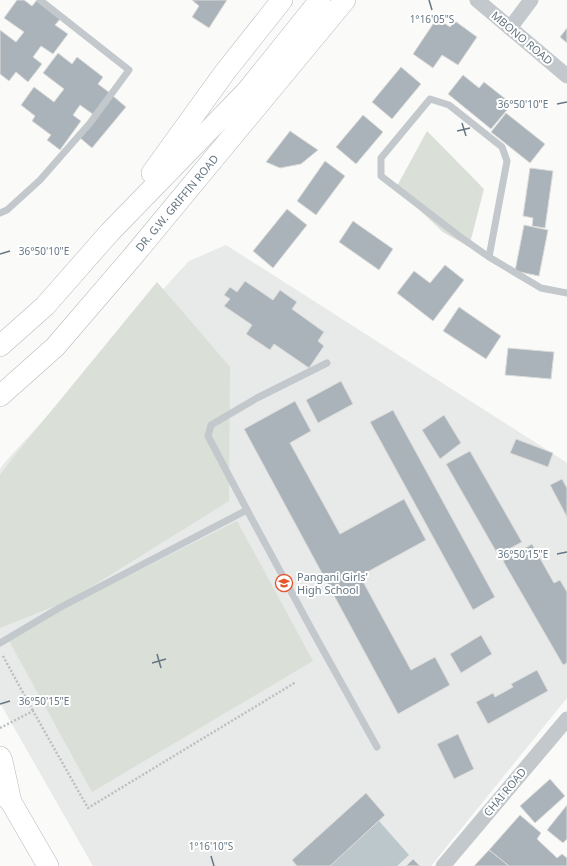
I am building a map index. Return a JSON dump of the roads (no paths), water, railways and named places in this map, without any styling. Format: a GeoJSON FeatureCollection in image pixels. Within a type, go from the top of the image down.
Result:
{"type":"FeatureCollection","features":[{"type":"Feature","properties":{"kind":"main road"},"geometry":{"type":"LineString","coordinates":[[110,232],[225,72],[282,0]]}},
{"type":"Feature","properties":{"kind":"main road"},"geometry":{"type":"LineString","coordinates":[[134,254],[246,91],[320,0]]}},
{"type":"Feature","properties":{"kind":"main road","name":"DR. G.W. GRIFFIN ROAD"},"geometry":{"type":"LineString","coordinates":[[0,396],[55,348],[345,0]]}},
{"type":"Feature","properties":{"kind":"main road"},"geometry":{"type":"LineString","coordinates":[[0,346],[45,306],[110,232],[246,91]]}},
{"type":"Feature","properties":{"kind":"main road"},"geometry":{"type":"LineString","coordinates":[[0,757],[2,761],[6,796],[48,866]]}},
{"type":"Feature","properties":{"kind":"street","name":"MBONO ROAD"},"geometry":{"type":"LineString","coordinates":[[477,0],[567,76]]}},
{"type":"Feature","properties":{"kind":"street"},"geometry":{"type":"LineString","coordinates":[[510,28],[531,0]]}},
{"type":"Feature","properties":{"kind":"street","name":"CHAI ROAD"},"geometry":{"type":"LineString","coordinates":[[443,866],[567,719]]}},
{"type":"Feature","properties":{"kind":"lane"},"geometry":{"type":"LineString","coordinates":[[0,213],[7,210],[40,180],[90,124],[129,70],[40,0]]}},
{"type":"Feature","properties":{"kind":"lane"},"geometry":{"type":"LineString","coordinates":[[489,257],[507,161],[502,147],[449,105],[430,100],[381,158],[381,176],[489,257],[542,288],[567,293]]}},
{"type":"Feature","properties":{"kind":"lane"},"geometry":{"type":"LineString","coordinates":[[326,363],[257,398],[211,425],[208,436],[313,632],[377,747]]}},
{"type":"Feature","properties":{"kind":"lane"},"geometry":{"type":"LineString","coordinates":[[0,643],[59,608],[247,510]]}},
{"type":"Feature","properties":{"kind":"place","name":"Pangani Girls' High School"},"geometry":{"type":"Point","coordinates":[284,583]}}]}
